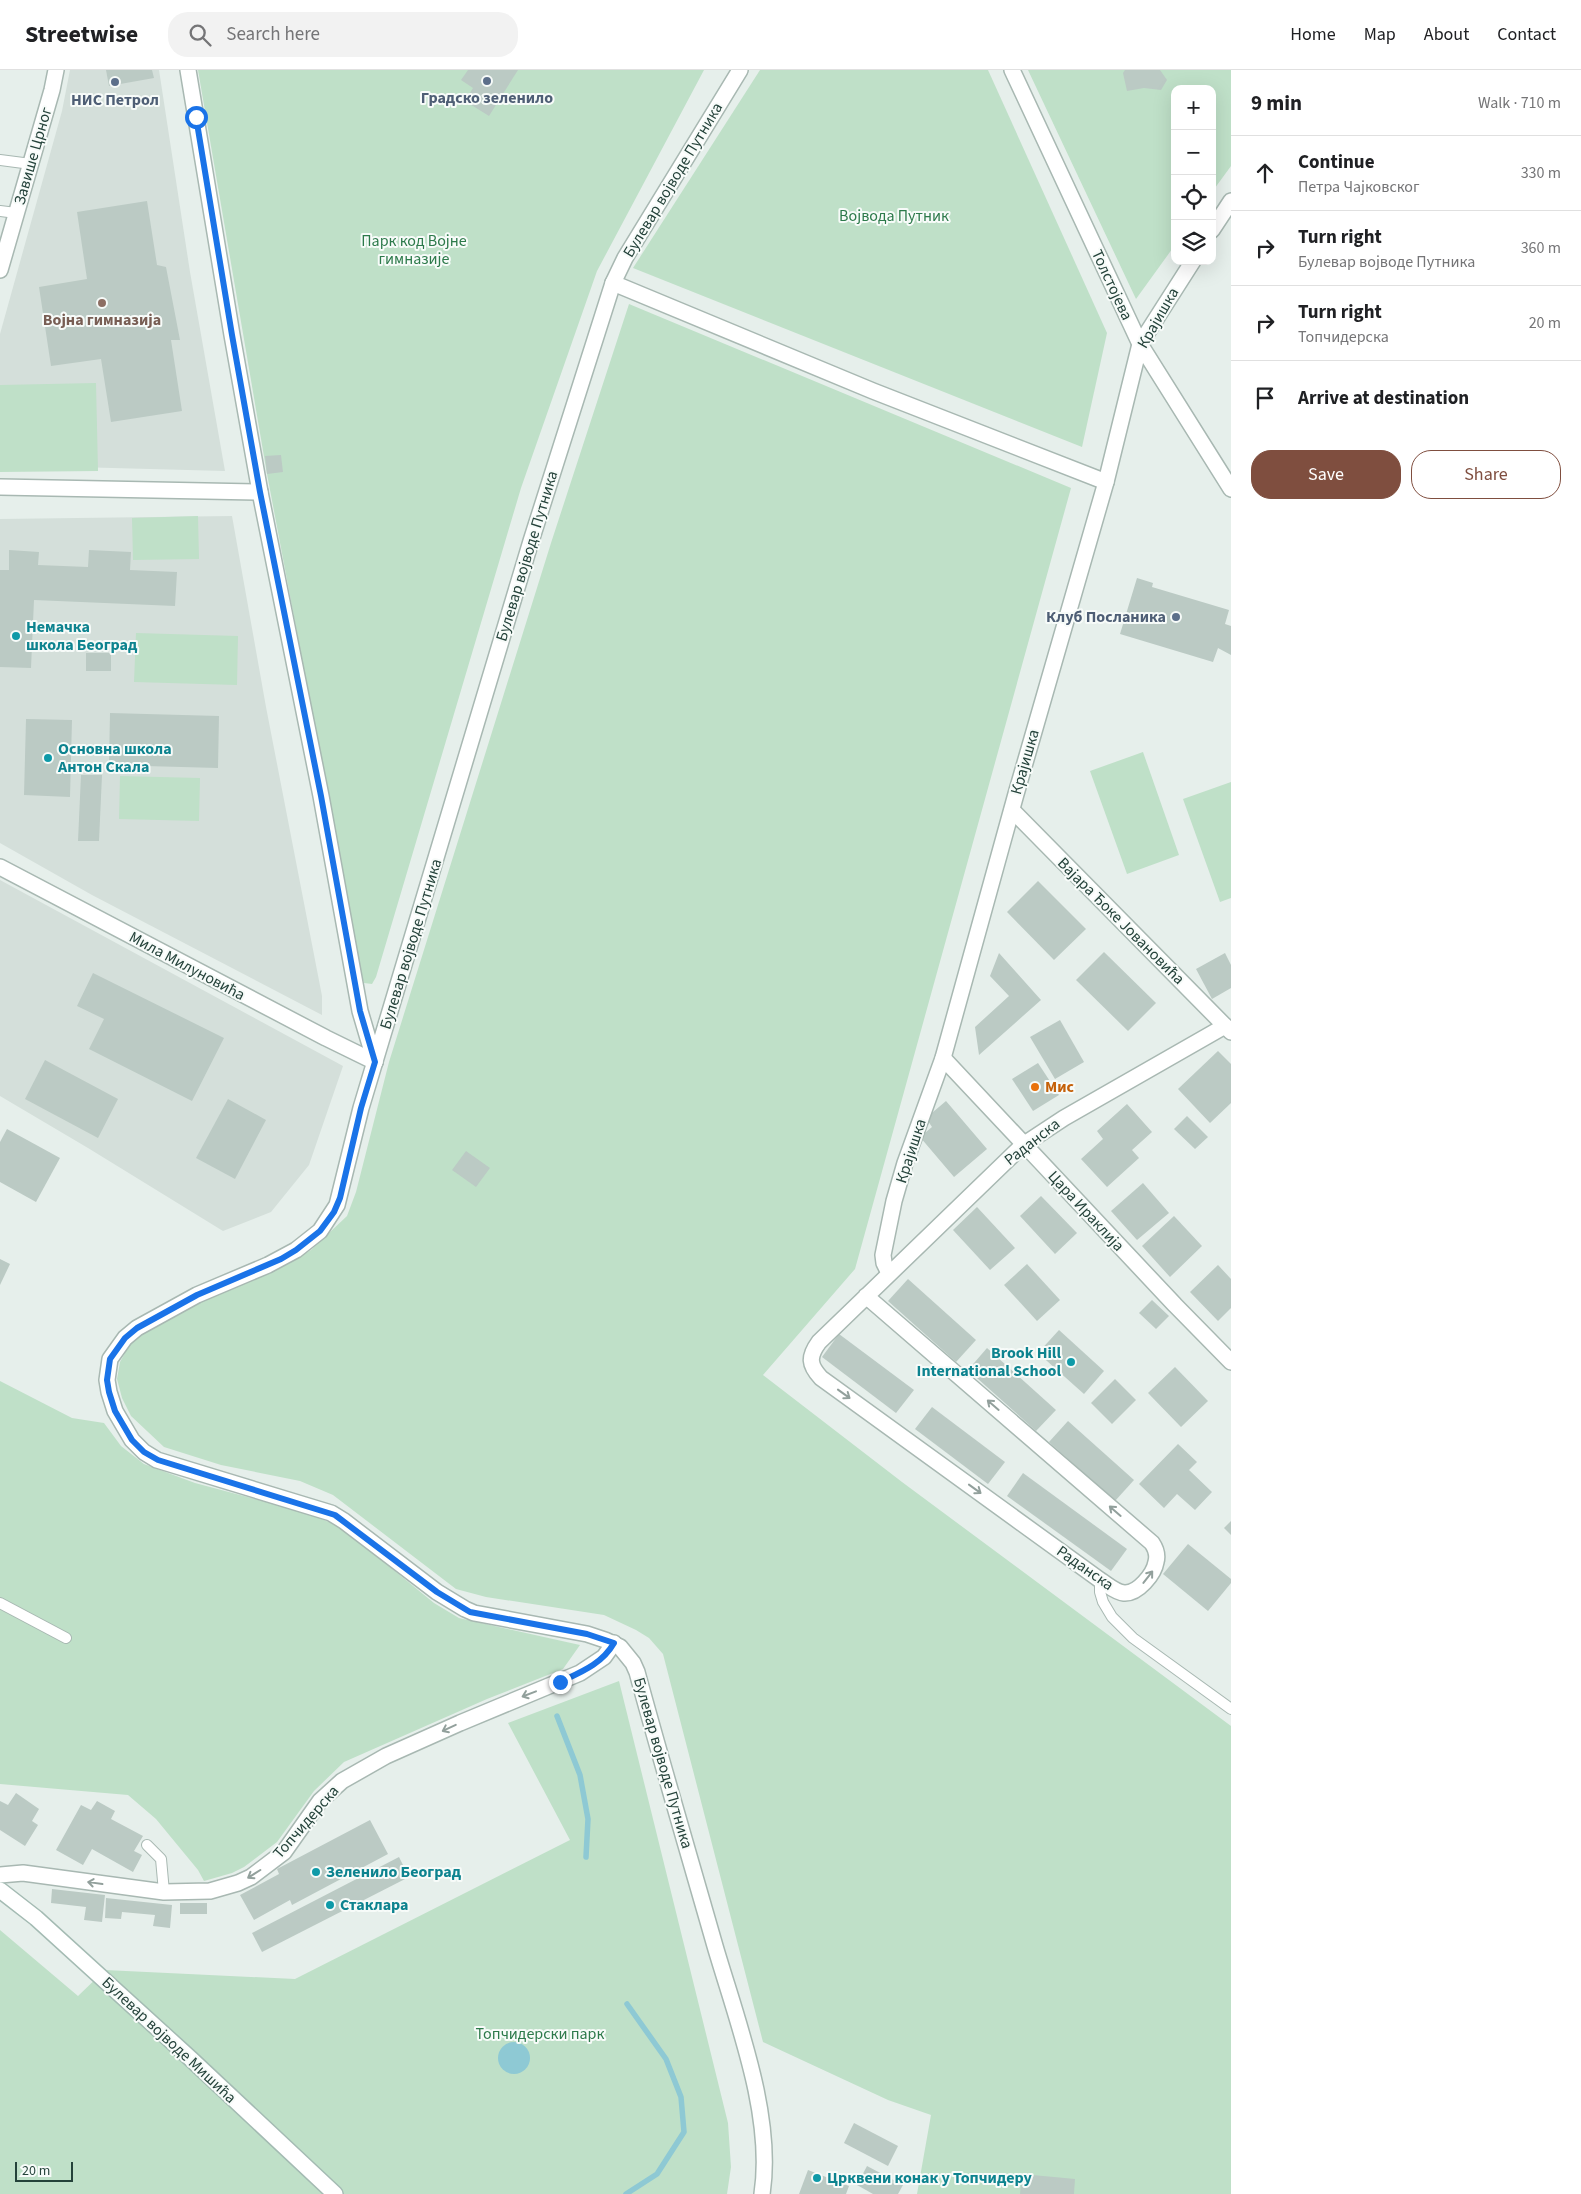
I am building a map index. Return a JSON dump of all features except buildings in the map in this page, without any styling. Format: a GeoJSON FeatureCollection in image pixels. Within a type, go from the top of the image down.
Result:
{"type":"FeatureCollection","features":[{"type":"Feature","properties":{"kind":"street","name":"Завише Црног"},"geometry":{"type":"LineString","coordinates":[[0,270],[56,70]]}},
{"type":"Feature","properties":{"kind":"street"},"geometry":{"type":"LineString","coordinates":[[188,70],[260,492],[321,796],[360,1011],[375,1062]]}},
{"type":"Feature","properties":{"kind":"street","name":"Булевар војводе Путника"},"geometry":{"type":"LineString","coordinates":[[740,70],[625,258],[613,283],[528,550],[361,1108],[340,1198],[328,1221],[314,1237],[296,1250],[268,1265],[197,1295],[137,1328],[125,1338],[110,1359],[107,1370],[109,1392],[115,1411],[132,1440],[144,1452],[158,1460],[335,1515],[437,1592],[470,1612],[587,1634],[614,1643],[626,1654],[638,1672],[745,2050],[761,2120],[764,2142],[762,2194]]}},
{"type":"Feature","properties":{"kind":"street","name":"Толстојева"},"geometry":{"type":"LineString","coordinates":[[1012,70],[1140,344],[1231,489]]}},
{"type":"Feature","properties":{"kind":"street"},"geometry":{"type":"LineString","coordinates":[[1216,224],[1231,201]]}},
{"type":"Feature","properties":{"kind":"street","name":"Крајишка"},"geometry":{"type":"LineString","coordinates":[[889,1273],[884,1263],[883,1255],[894,1201],[905,1163],[943,1058],[1106,482],[1140,344],[1189,265]]}},
{"type":"Feature","properties":{"kind":"street"},"geometry":{"type":"LineString","coordinates":[[613,283],[873,391],[1106,482]]}},
{"type":"Feature","properties":{"kind":"street"},"geometry":{"type":"LineString","coordinates":[[0,487],[260,492]]}},
{"type":"Feature","properties":{"kind":"street","name":"Вајара Ђоке Јовановића"},"geometry":{"type":"LineString","coordinates":[[1012,810],[1228,1029]]}},
{"type":"Feature","properties":{"kind":"street","name":"Мила Милуновића"},"geometry":{"type":"LineString","coordinates":[[0,868],[317,1034],[375,1062]]}},
{"type":"Feature","properties":{"kind":"street","name":"Раданска"},"geometry":{"type":"LineString","coordinates":[[866,1296],[1152,1543],[1157,1555],[1155,1568],[1135,1591],[1129,1593],[1117,1591],[1100,1580],[821,1378],[813,1369],[810,1361],[812,1351],[819,1342],[889,1273],[1023,1145],[1064,1118],[1228,1029]]}},
{"type":"Feature","properties":{"kind":"street","name":"Цара Ираклија"},"geometry":{"type":"LineString","coordinates":[[943,1058],[1023,1145],[1231,1362]]}},
{"type":"Feature","properties":{"kind":"street","name":"Топчидерска"},"geometry":{"type":"LineString","coordinates":[[0,1874],[23,1873],[164,1892],[210,1891],[238,1883],[251,1877],[284,1852],[320,1801],[342,1781],[372,1764],[460,1723],[580,1673],[604,1657],[614,1643]]}},
{"type":"Feature","properties":{"kind":"street","name":"Булевар војводе Мишића"},"geometry":{"type":"LineString","coordinates":[[0,1890],[36,1918],[177,2046],[335,2194]]}},
{"type":"Feature","properties":{"kind":"lane"},"geometry":{"type":"LineString","coordinates":[[0,160],[31,164]]}},
{"type":"Feature","properties":{"kind":"lane"},"geometry":{"type":"LineString","coordinates":[[0,211],[16,212]]}},
{"type":"Feature","properties":{"kind":"lane"},"geometry":{"type":"LineString","coordinates":[[1100,1580],[1100,1592],[1112,1617],[1133,1638],[1231,1709]]}},
{"type":"Feature","properties":{"kind":"lane"},"geometry":{"type":"LineString","coordinates":[[0,1603],[66,1638]]}},
{"type":"Feature","properties":{"kind":"lane"},"geometry":{"type":"LineString","coordinates":[[147,1845],[161,1859],[164,1892]]}},
{"type":"Feature","properties":{"kind":"shaded area","name":"Војна гимназија"},"geometry":{"type":"Polygon","coordinates":[[[70,70],[159,70],[190,272],[225,471],[0,465],[0,334],[62,111],[70,70]]]}},
{"type":"Feature","properties":{"kind":"shaded area"},"geometry":{"type":"Polygon","coordinates":[[[232,516],[266,707],[322,996],[322,1015],[92,895],[0,843],[0,519],[232,516]]]}},
{"type":"Feature","properties":{"kind":"shaded area"},"geometry":{"type":"Polygon","coordinates":[[[0,880],[343,1066],[309,1165],[271,1212],[223,1231],[0,1096],[0,880]]]}},
{"type":"Feature","properties":{"kind":"green space","name":"Парк код Војне гимназије"},"geometry":{"type":"Polygon","coordinates":[[[198,70],[704,70],[597,271],[521,488],[376,977],[372,984],[364,983],[362,976],[267,474],[198,70]]]}},
{"type":"Feature","properties":{"kind":"green space","name":"Војвода Путник"},"geometry":{"type":"Polygon","coordinates":[[[760,70],[988,70],[1107,333],[1082,447],[633,268],[760,70]]]}},
{"type":"Feature","properties":{"kind":"green space"},"geometry":{"type":"Polygon","coordinates":[[[1028,70],[1231,70],[1231,166],[1216,187],[1216,85],[1171,85],[1171,251],[1136,299],[1028,70]]]}},
{"type":"Feature","properties":{"kind":"green space"},"geometry":{"type":"Polygon","coordinates":[[[629,304],[1071,488],[855,1269],[763,1375],[902,1482],[1231,1726],[1231,2194],[917,2194],[931,2115],[888,2100],[763,2042],[663,1654],[649,1638],[604,1615],[486,1597],[456,1589],[333,1495],[300,1481],[221,1465],[164,1447],[131,1416],[122,1398],[117,1379],[120,1362],[130,1344],[156,1325],[213,1294],[286,1265],[311,1250],[347,1216],[356,1192],[389,1062],[551,543],[629,304]]]}},
{"type":"Feature","properties":{"kind":"green space"},"geometry":{"type":"Polygon","coordinates":[[[96,383],[98,471],[0,472],[0,385],[96,383]]]}},
{"type":"Feature","properties":{"kind":"green space"},"geometry":{"type":"Polygon","coordinates":[[[198,516],[199,559],[133,560],[132,518],[198,516]]]}},
{"type":"Feature","properties":{"kind":"green space"},"geometry":{"type":"Polygon","coordinates":[[[136,633],[238,636],[237,685],[134,682],[136,633]]]}},
{"type":"Feature","properties":{"kind":"green space"},"geometry":{"type":"Polygon","coordinates":[[[1143,752],[1179,855],[1127,874],[1090,771],[1143,752]]]}},
{"type":"Feature","properties":{"kind":"green space"},"geometry":{"type":"Polygon","coordinates":[[[120,776],[200,778],[199,821],[119,819],[120,776]]]}},
{"type":"Feature","properties":{"kind":"green space"},"geometry":{"type":"Polygon","coordinates":[[[1231,782],[1231,898],[1220,902],[1183,799],[1231,782]]]}},
{"type":"Feature","properties":{"kind":"green space"},"geometry":{"type":"Polygon","coordinates":[[[0,1381],[72,1418],[104,1423],[121,1446],[144,1464],[195,1483],[307,1513],[341,1527],[434,1603],[459,1618],[580,1645],[563,1669],[487,1699],[344,1762],[314,1791],[277,1842],[244,1867],[232,1873],[204,1881],[198,1870],[156,1819],[128,1795],[0,1784],[0,1381]]]}},
{"type":"Feature","properties":{"kind":"green space","name":"Топчидерски парк"},"geometry":{"type":"Polygon","coordinates":[[[619,1681],[728,2123],[731,2167],[727,2194],[0,2194],[0,1930],[78,1996],[105,1970],[295,1979],[570,1840],[508,1723],[619,1681]]]}},
{"type":"Feature","properties":{"kind":"water"},"geometry":{"type":"Polygon","coordinates":[[[514,2042],[525,2047],[530,2058],[525,2069],[514,2074],[503,2069],[498,2058],[503,2047],[514,2042]]]}},
{"type":"Feature","properties":{"kind":"waterway"},"geometry":{"type":"LineString","coordinates":[[557,1716],[580,1775],[588,1819],[586,1857]]}},
{"type":"Feature","properties":{"kind":"waterway"},"geometry":{"type":"LineString","coordinates":[[626,2194],[657,2174],[684,2132],[681,2097],[666,2059],[627,2004]]}},
{"type":"Feature","properties":{"kind":"place","name":"Градско зеленило"},"geometry":{"type":"Point","coordinates":[487,81]}},
{"type":"Feature","properties":{"kind":"place","name":"НИС Петрол"},"geometry":{"type":"Point","coordinates":[115,82]}},
{"type":"Feature","properties":{"kind":"place","name":"Војна гимназија"},"geometry":{"type":"Point","coordinates":[102,303]}},
{"type":"Feature","properties":{"kind":"place","name":"Клуб Посланика"},"geometry":{"type":"Point","coordinates":[1176,617]}},
{"type":"Feature","properties":{"kind":"place","name":"Немачка школа Београд"},"geometry":{"type":"Point","coordinates":[16,636]}},
{"type":"Feature","properties":{"kind":"place","name":"Основна школа Антон Скала"},"geometry":{"type":"Point","coordinates":[48,758]}},
{"type":"Feature","properties":{"kind":"place","name":"Мис"},"geometry":{"type":"Point","coordinates":[1035,1087]}},
{"type":"Feature","properties":{"kind":"place","name":"Brook Hill International School"},"geometry":{"type":"Point","coordinates":[1071,1362]}},
{"type":"Feature","properties":{"kind":"place","name":"Зеленило Београд"},"geometry":{"type":"Point","coordinates":[316,1872]}},
{"type":"Feature","properties":{"kind":"place","name":"Стаклара"},"geometry":{"type":"Point","coordinates":[330,1905]}},
{"type":"Feature","properties":{"kind":"place","name":"Црквени конак у Топчидеру"},"geometry":{"type":"Point","coordinates":[817,2178]}},
{"type":"Feature","properties":{"kind":"route"},"geometry":{"type":"LineString","coordinates":[[196,117],[260,492],[321,796],[360,1011],[375,1062],[361,1108],[340,1198],[328,1221],[320,1231],[281,1259],[197,1295],[137,1328],[116,1348],[110,1359],[107,1370],[109,1392],[115,1411],[132,1440],[144,1452],[164,1463],[335,1515],[437,1592],[470,1612],[587,1634],[614,1643],[599,1662],[560,1682]]}}]}
